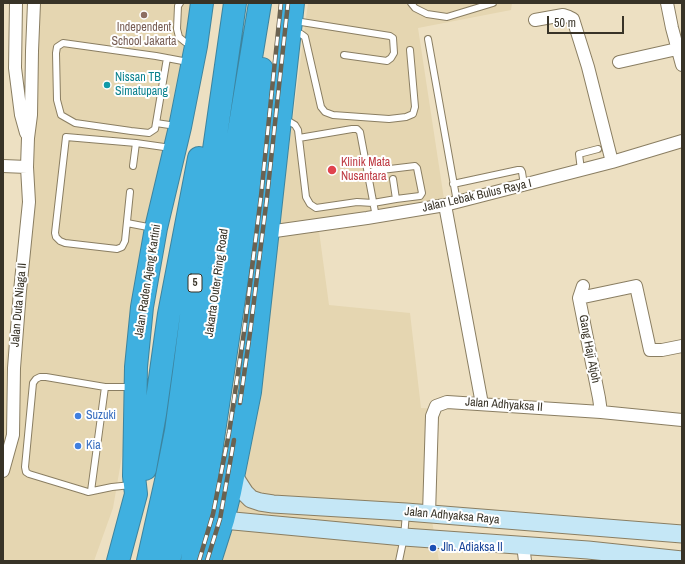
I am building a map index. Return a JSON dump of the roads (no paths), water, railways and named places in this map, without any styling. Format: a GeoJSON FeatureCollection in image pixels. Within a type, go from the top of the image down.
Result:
{"type":"FeatureCollection","features":[{"type":"Feature","properties":{"kind":"highway","name":"Jalan Raden Ajeng Kartini"},"geometry":{"type":"LineString","coordinates":[[118,561],[136,490],[134,476],[135,387],[142,307],[156,228],[180,127],[202,3]]}},
{"type":"Feature","properties":{"kind":"highway"},"geometry":{"type":"LineString","coordinates":[[136,490],[142,482],[155,414],[169,314],[226,3]]}},
{"type":"Feature","properties":{"kind":"highway","name":"Jakarta Outer Ring Road"},"geometry":{"type":"LineString","coordinates":[[148,561],[176,431],[197,268],[235,3]]}},
{"type":"Feature","properties":{"kind":"highway"},"geometry":{"type":"LineString","coordinates":[[192,561],[206,485],[256,151],[261,89],[263,36],[259,5]]}},
{"type":"Feature","properties":{"kind":"highway","name":"Jakarta Outer Ring Road"},"geometry":{"type":"LineString","coordinates":[[169,561],[190,466],[205,370],[234,155],[259,5]]}},
{"type":"Feature","properties":{"kind":"highway"},"geometry":{"type":"LineString","coordinates":[[210,561],[223,520],[232,484],[250,392],[292,18]]}},
{"type":"Feature","properties":{"kind":"highway"},"geometry":{"type":"LineString","coordinates":[[196,561],[205,535],[220,502],[232,484]]}},
{"type":"Feature","properties":{"kind":"main road","name":"Jalan Adhyaksa Raya"},"geometry":{"type":"LineString","coordinates":[[232,484],[251,499],[273,504],[406,512],[682,534]]}},
{"type":"Feature","properties":{"kind":"main road","name":"Jalan Adhyaksa Raya"},"geometry":{"type":"LineString","coordinates":[[223,520],[404,537],[524,553],[588,550],[682,560]]}},
{"type":"Feature","properties":{"kind":"street","name":"Jalan Duta Niaga II"},"geometry":{"type":"LineString","coordinates":[[16,3],[15,68],[21,115],[28,138]]}},
{"type":"Feature","properties":{"kind":"street","name":"Jalan Duta Niaga II"},"geometry":{"type":"LineString","coordinates":[[3,471],[13,435],[15,361],[29,202],[27,167],[28,138],[31,115],[34,3]]}},
{"type":"Feature","properties":{"kind":"street"},"geometry":{"type":"LineString","coordinates":[[667,3],[677,27],[677,49],[682,66]]}},
{"type":"Feature","properties":{"kind":"street"},"geometry":{"type":"LineString","coordinates":[[535,20],[563,15],[573,19],[588,67],[612,162]]}},
{"type":"Feature","properties":{"kind":"street"},"geometry":{"type":"LineString","coordinates":[[619,62],[677,49]]}},
{"type":"Feature","properties":{"kind":"street","name":"Jalan Lebak Bulus Raya I"},"geometry":{"type":"LineString","coordinates":[[268,232],[367,212],[445,205],[612,162],[682,141]]}},
{"type":"Feature","properties":{"kind":"street"},"geometry":{"type":"LineString","coordinates":[[3,166],[27,167]]}},
{"type":"Feature","properties":{"kind":"street"},"geometry":{"type":"LineString","coordinates":[[445,205],[482,404]]}},
{"type":"Feature","properties":{"kind":"street","name":"Gang Haji Atjoh"},"geometry":{"type":"LineString","coordinates":[[601,412],[581,292],[636,286],[650,350],[662,350],[682,346]]}},
{"type":"Feature","properties":{"kind":"street","name":"Jalan Adhyaksa II"},"geometry":{"type":"LineString","coordinates":[[429,514],[432,416],[436,406],[447,402],[601,412],[682,420]]}},
{"type":"Feature","properties":{"kind":"lane"},"geometry":{"type":"LineString","coordinates":[[167,58],[155,129],[149,133],[75,123],[61,115],[57,100],[57,47],[63,44],[167,58],[194,54],[179,37],[177,28],[178,6],[180,3]]}},
{"type":"Feature","properties":{"kind":"lane"},"geometry":{"type":"LineString","coordinates":[[410,3],[415,8],[427,14],[447,17],[493,3]]}},
{"type":"Feature","properties":{"kind":"lane"},"geometry":{"type":"LineString","coordinates":[[292,18],[305,38],[321,107],[326,112],[333,115],[389,119],[406,117],[413,114],[416,108],[410,50]]}},
{"type":"Feature","properties":{"kind":"lane"},"geometry":{"type":"LineString","coordinates":[[292,18],[302,22],[390,36],[393,38],[394,53],[392,58],[387,61],[344,55]]}},
{"type":"Feature","properties":{"kind":"lane"},"geometry":{"type":"LineString","coordinates":[[428,38],[457,202]]}},
{"type":"Feature","properties":{"kind":"lane"},"geometry":{"type":"LineString","coordinates":[[281,121],[290,122],[295,125],[298,130],[306,197],[310,204],[316,208],[357,202],[367,212]]}},
{"type":"Feature","properties":{"kind":"lane"},"geometry":{"type":"LineString","coordinates":[[156,123],[180,127]]}},
{"type":"Feature","properties":{"kind":"lane"},"geometry":{"type":"LineString","coordinates":[[299,138],[357,129],[360,132],[373,202],[367,212]]}},
{"type":"Feature","properties":{"kind":"lane"},"geometry":{"type":"LineString","coordinates":[[130,192],[125,241],[122,247],[117,249],[65,243],[56,237],[66,137],[175,148]]}},
{"type":"Feature","properties":{"kind":"lane"},"geometry":{"type":"LineString","coordinates":[[133,166],[136,143]]}},
{"type":"Feature","properties":{"kind":"lane"},"geometry":{"type":"LineString","coordinates":[[581,170],[579,154],[598,149]]}},
{"type":"Feature","properties":{"kind":"lane"},"geometry":{"type":"LineString","coordinates":[[373,171],[415,166],[417,168],[422,193],[420,196],[373,202]]}},
{"type":"Feature","properties":{"kind":"lane"},"geometry":{"type":"LineString","coordinates":[[454,184],[521,170],[524,185]]}},
{"type":"Feature","properties":{"kind":"lane"},"geometry":{"type":"LineString","coordinates":[[394,179],[396,199]]}},
{"type":"Feature","properties":{"kind":"lane"},"geometry":{"type":"LineString","coordinates":[[367,212],[373,202]]}},
{"type":"Feature","properties":{"kind":"lane"},"geometry":{"type":"LineString","coordinates":[[127,223],[156,228]]}},
{"type":"Feature","properties":{"kind":"lane"},"geometry":{"type":"LineString","coordinates":[[135,387],[105,387],[46,377],[36,379],[33,383],[25,467],[26,472],[34,476],[85,491],[136,490]]}},
{"type":"Feature","properties":{"kind":"lane"},"geometry":{"type":"LineString","coordinates":[[90,491],[105,387]]}},
{"type":"Feature","properties":{"kind":"lane"},"geometry":{"type":"LineString","coordinates":[[399,561],[404,537],[406,512]]}},
{"type":"Feature","properties":{"kind":"railway"},"geometry":{"type":"LineString","coordinates":[[199,561],[213,514],[229,433],[244,332],[261,196],[281,3]]}},
{"type":"Feature","properties":{"kind":"railway"},"geometry":{"type":"LineString","coordinates":[[240,403],[267,197],[288,3]]}},
{"type":"Feature","properties":{"kind":"railway"},"geometry":{"type":"LineString","coordinates":[[207,561],[220,519],[234,440]]}},
{"type":"Feature","properties":{"kind":"place","name":"Independent School Jakarta"},"geometry":{"type":"Point","coordinates":[144,15]}},
{"type":"Feature","properties":{"kind":"place","name":"Nissan TB Simatupang"},"geometry":{"type":"Point","coordinates":[107,85]}},
{"type":"Feature","properties":{"kind":"place","name":"Klinik Mata Nusantara"},"geometry":{"type":"Point","coordinates":[332,170]}},
{"type":"Feature","properties":{"kind":"place","name":"Suzuki"},"geometry":{"type":"Point","coordinates":[78,416]}},
{"type":"Feature","properties":{"kind":"place","name":"Kia"},"geometry":{"type":"Point","coordinates":[78,446]}},
{"type":"Feature","properties":{"kind":"place","name":"Jln. Adiaksa II"},"geometry":{"type":"Point","coordinates":[433,548]}}]}
